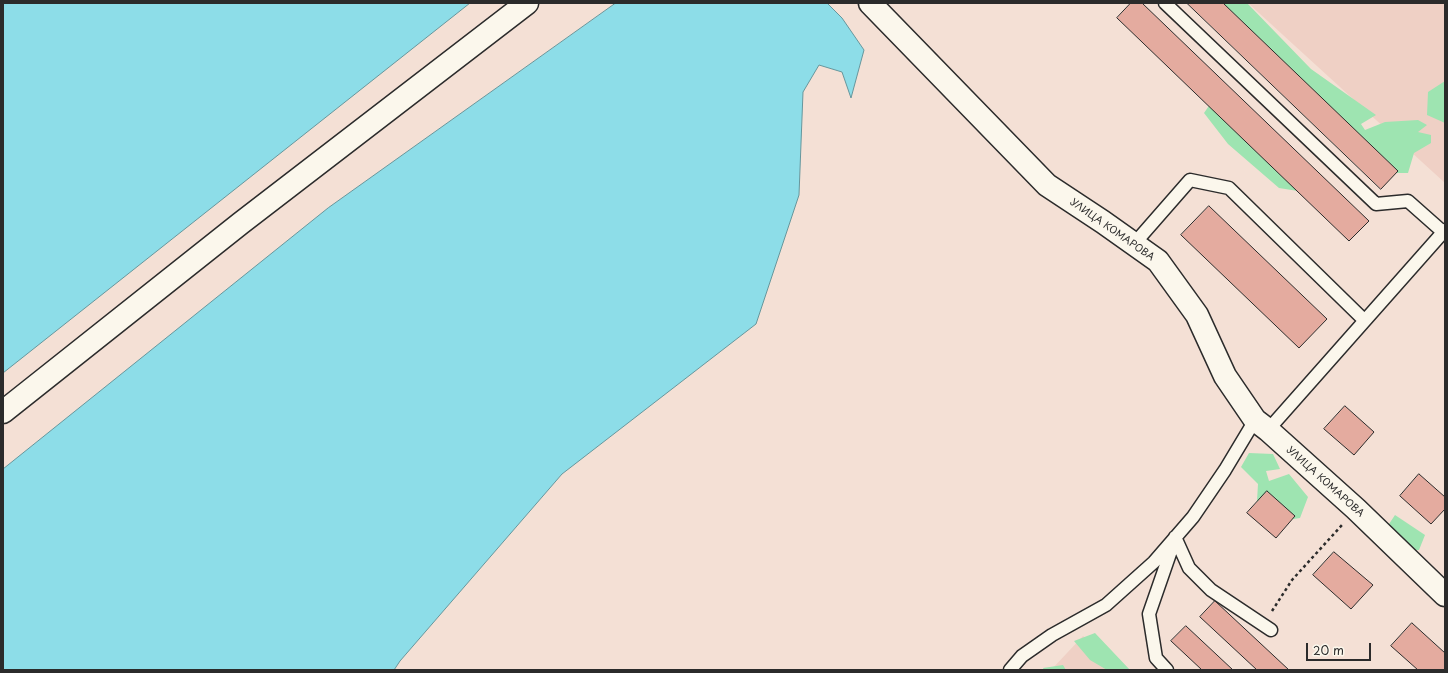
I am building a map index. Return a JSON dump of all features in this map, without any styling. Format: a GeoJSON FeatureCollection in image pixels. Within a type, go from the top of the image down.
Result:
{"type":"FeatureCollection","features":[{"type":"Feature","properties":{"kind":"street"},"geometry":{"type":"LineString","coordinates":[[3,412],[234,228],[527,3]]}},
{"type":"Feature","properties":{"kind":"street","name":"УЛИЦА КОМАРОВА"},"geometry":{"type":"LineString","coordinates":[[870,3],[1047,185],[1158,261],[1197,315],[1225,376],[1261,425],[1356,509],[1445,595]]}},
{"type":"Feature","properties":{"kind":"lane"},"geometry":{"type":"LineString","coordinates":[[1010,670],[1022,656],[1052,635],[1106,605],[1154,562],[1193,517],[1225,470],[1261,425],[1364,320],[1444,231],[1408,201],[1376,204],[1165,3]]}},
{"type":"Feature","properties":{"kind":"lane"},"geometry":{"type":"LineString","coordinates":[[1134,244],[1190,180],[1229,188],[1364,320]]}},
{"type":"Feature","properties":{"kind":"lane"},"geometry":{"type":"LineString","coordinates":[[1175,537],[1189,568],[1211,590],[1267,627]]}},
{"type":"Feature","properties":{"kind":"lane"},"geometry":{"type":"LineString","coordinates":[[1167,670],[1156,658],[1149,614],[1175,537]]}},
{"type":"Feature","properties":{"kind":"path"},"geometry":{"type":"LineString","coordinates":[[1267,627],[1292,580],[1356,509]]}},
{"type":"Feature","properties":{"kind":"shaded area"},"geometry":{"type":"Polygon","coordinates":[[[1248,3],[1445,3],[1445,183],[1248,3]]]}},
{"type":"Feature","properties":{"kind":"shaded area"},"geometry":{"type":"Polygon","coordinates":[[[1083,636],[1122,670],[1051,670],[1083,636]]]}},
{"type":"Feature","properties":{"kind":"green space"},"geometry":{"type":"Polygon","coordinates":[[[1209,3],[1247,3],[1311,69],[1376,115],[1361,124],[1365,130],[1385,122],[1418,120],[1427,125],[1418,132],[1431,135],[1431,143],[1414,153],[1408,173],[1391,173],[1209,3]]]}},
{"type":"Feature","properties":{"kind":"green space"},"geometry":{"type":"Polygon","coordinates":[[[1445,81],[1445,123],[1427,115],[1428,92],[1445,81]]]}},
{"type":"Feature","properties":{"kind":"green space"},"geometry":{"type":"Polygon","coordinates":[[[1213,100],[1304,192],[1279,188],[1228,144],[1204,113],[1213,100]]]}},
{"type":"Feature","properties":{"kind":"green space"},"geometry":{"type":"Polygon","coordinates":[[[1249,453],[1273,454],[1280,469],[1266,471],[1269,481],[1289,474],[1308,497],[1300,518],[1280,521],[1257,501],[1258,484],[1241,467],[1249,453]]]}},
{"type":"Feature","properties":{"kind":"green space"},"geometry":{"type":"Polygon","coordinates":[[[1395,515],[1425,535],[1419,550],[1391,552],[1381,536],[1395,515]]]}},
{"type":"Feature","properties":{"kind":"green space"},"geometry":{"type":"Polygon","coordinates":[[[1095,633],[1130,670],[1107,670],[1090,660],[1074,641],[1095,633]]]}},
{"type":"Feature","properties":{"kind":"green space"},"geometry":{"type":"Polygon","coordinates":[[[1063,665],[1066,670],[1044,670],[1043,668],[1063,665]]]}},
{"type":"Feature","properties":{"kind":"water"},"geometry":{"type":"Polygon","coordinates":[[[3,3],[470,3],[3,373],[3,3]]]}},
{"type":"Feature","properties":{"kind":"water"},"geometry":{"type":"Polygon","coordinates":[[[616,3],[827,3],[842,18],[864,50],[851,98],[842,72],[819,65],[803,92],[799,195],[756,324],[562,474],[400,661],[394,670],[3,670],[3,469],[328,208],[616,3]]]}},
{"type":"Feature","properties":{"kind":"building"},"geometry":{"type":"Polygon","coordinates":[[[1131,3],[1142,3],[1369,221],[1349,241],[1117,18],[1131,3]]]}},
{"type":"Feature","properties":{"kind":"building"},"geometry":{"type":"Polygon","coordinates":[[[1187,3],[1223,3],[1398,171],[1381,189],[1187,3]]]}},
{"type":"Feature","properties":{"kind":"building"},"geometry":{"type":"Polygon","coordinates":[[[1209,206],[1327,319],[1299,348],[1181,235],[1209,206]]]}},
{"type":"Feature","properties":{"kind":"building"},"geometry":{"type":"Polygon","coordinates":[[[1345,406],[1374,432],[1354,455],[1324,429],[1345,406]]]}},
{"type":"Feature","properties":{"kind":"building"},"geometry":{"type":"Polygon","coordinates":[[[1419,474],[1445,497],[1445,509],[1431,524],[1400,496],[1419,474]]]}},
{"type":"Feature","properties":{"kind":"building"},"geometry":{"type":"Polygon","coordinates":[[[1267,491],[1295,516],[1276,538],[1247,513],[1267,491]]]}},
{"type":"Feature","properties":{"kind":"building"},"geometry":{"type":"Polygon","coordinates":[[[1334,552],[1373,585],[1351,609],[1313,575],[1334,552]]]}},
{"type":"Feature","properties":{"kind":"building"},"geometry":{"type":"Polygon","coordinates":[[[1215,601],[1289,670],[1257,670],[1200,617],[1215,601]]]}},
{"type":"Feature","properties":{"kind":"building"},"geometry":{"type":"Polygon","coordinates":[[[1412,623],[1445,653],[1445,670],[1418,670],[1391,646],[1412,623]]]}},
{"type":"Feature","properties":{"kind":"building"},"geometry":{"type":"Polygon","coordinates":[[[1186,626],[1233,670],[1202,670],[1171,641],[1186,626]]]}}]}
